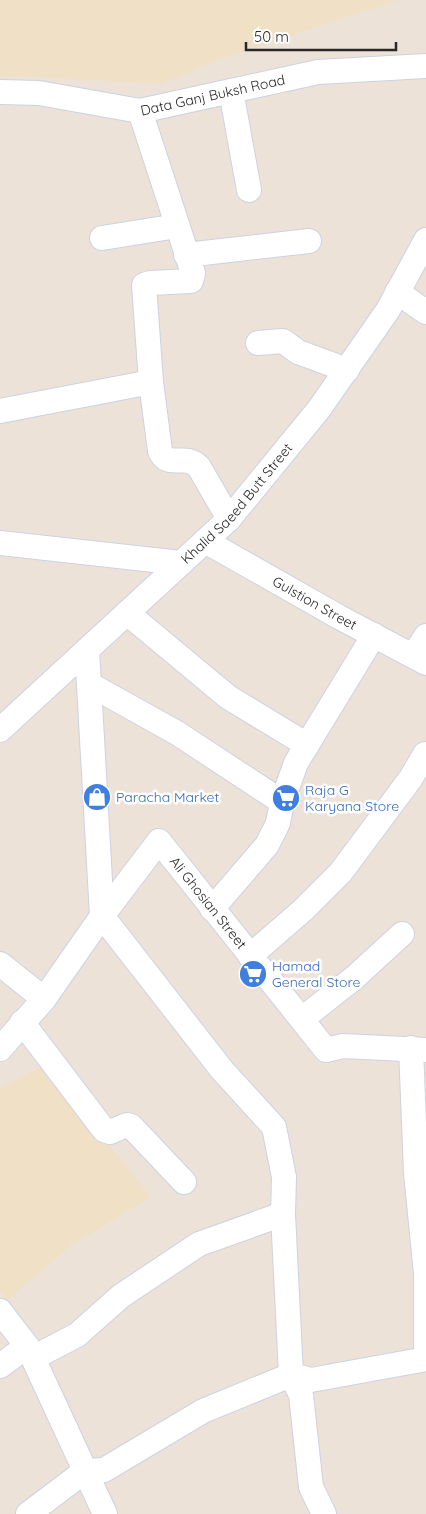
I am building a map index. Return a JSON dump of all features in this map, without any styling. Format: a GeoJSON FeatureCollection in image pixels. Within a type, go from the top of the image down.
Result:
{"type":"FeatureCollection","features":[{"type":"Feature","properties":{"kind":"street","name":"Data Ganj Buksh Road"},"geometry":{"type":"LineString","coordinates":[[0,92],[38,94],[140,111],[318,72],[426,66]]}},
{"type":"Feature","properties":{"kind":"street"},"geometry":{"type":"LineString","coordinates":[[231,91],[249,190]]}},
{"type":"Feature","properties":{"kind":"street"},"geometry":{"type":"LineString","coordinates":[[140,111],[193,274],[191,282],[150,283],[144,285],[151,382],[160,451],[162,457],[169,461],[186,460],[194,462],[229,519]]}},
{"type":"Feature","properties":{"kind":"street"},"geometry":{"type":"LineString","coordinates":[[102,238],[177,226]]}},
{"type":"Feature","properties":{"kind":"street","name":"Khalid Saeed Butt Street"},"geometry":{"type":"LineString","coordinates":[[0,730],[229,519],[320,409],[388,310],[426,240]]}},
{"type":"Feature","properties":{"kind":"street"},"geometry":{"type":"LineString","coordinates":[[186,255],[309,241]]}},
{"type":"Feature","properties":{"kind":"street"},"geometry":{"type":"LineString","coordinates":[[397,292],[426,312]]}},
{"type":"Feature","properties":{"kind":"street"},"geometry":{"type":"LineString","coordinates":[[258,343],[282,341],[298,352],[347,370]]}},
{"type":"Feature","properties":{"kind":"street"},"geometry":{"type":"LineString","coordinates":[[0,411],[151,382]]}},
{"type":"Feature","properties":{"kind":"street","name":"Gulstion Street"},"geometry":{"type":"LineString","coordinates":[[205,541],[339,617],[419,659]]}},
{"type":"Feature","properties":{"kind":"street"},"geometry":{"type":"LineString","coordinates":[[0,543],[181,563]]}},
{"type":"Feature","properties":{"kind":"street"},"geometry":{"type":"LineString","coordinates":[[127,613],[228,697],[307,745]]}},
{"type":"Feature","properties":{"kind":"street"},"geometry":{"type":"LineString","coordinates":[[212,909],[267,846],[278,823],[282,802],[296,763],[374,635]]}},
{"type":"Feature","properties":{"kind":"street"},"geometry":{"type":"LineString","coordinates":[[419,659],[426,636]]}},
{"type":"Feature","properties":{"kind":"street"},"geometry":{"type":"LineString","coordinates":[[87,650],[102,916],[222,1070],[274,1127],[284,1177],[283,1214],[291,1375],[301,1395],[311,1487],[324,1514]]}},
{"type":"Feature","properties":{"kind":"street"},"geometry":{"type":"LineString","coordinates":[[89,684],[177,733],[282,802]]}},
{"type":"Feature","properties":{"kind":"street"},"geometry":{"type":"LineString","coordinates":[[250,956],[341,872],[418,783],[425,754]]}},
{"type":"Feature","properties":{"kind":"street","name":"Ali Ghosian Street"},"geometry":{"type":"LineString","coordinates":[[102,916],[159,841],[326,1050],[343,1046],[418,1049]]}},
{"type":"Feature","properties":{"kind":"street"},"geometry":{"type":"LineString","coordinates":[[0,1049],[44,999],[102,916]]}},
{"type":"Feature","properties":{"kind":"street"},"geometry":{"type":"LineString","coordinates":[[302,1019],[354,978],[402,934]]}},
{"type":"Feature","properties":{"kind":"street"},"geometry":{"type":"LineString","coordinates":[[0,964],[44,999]]}},
{"type":"Feature","properties":{"kind":"street"},"geometry":{"type":"LineString","coordinates":[[22,1022],[104,1130],[110,1132],[127,1125],[131,1126],[184,1182]]}},
{"type":"Feature","properties":{"kind":"street"},"geometry":{"type":"LineString","coordinates":[[418,1049],[416,1173],[426,1274],[426,1347]]}},
{"type":"Feature","properties":{"kind":"street"},"geometry":{"type":"LineString","coordinates":[[0,1366],[30,1352],[77,1335],[121,1296],[198,1244],[283,1214]]}},
{"type":"Feature","properties":{"kind":"street"},"geometry":{"type":"LineString","coordinates":[[0,1311],[30,1352],[105,1514]]}},
{"type":"Feature","properties":{"kind":"street"},"geometry":{"type":"LineString","coordinates":[[28,1514],[85,1471],[104,1470],[203,1411],[291,1375],[311,1380],[426,1359]]}},
{"type":"Feature","properties":{"kind":"shaded area"},"geometry":{"type":"Polygon","coordinates":[[[0,0],[399,0],[229,56],[161,84],[21,76],[0,78],[0,0]]]}},
{"type":"Feature","properties":{"kind":"shaded area"},"geometry":{"type":"Polygon","coordinates":[[[45,1065],[151,1197],[70,1246],[8,1300],[0,1291],[0,1088],[45,1065]]]}},
{"type":"Feature","properties":{"kind":"place","name":"Paracha Market"},"geometry":{"type":"Point","coordinates":[97,797]}},
{"type":"Feature","properties":{"kind":"place","name":"Raja G Karyana Store"},"geometry":{"type":"Point","coordinates":[286,798]}},
{"type":"Feature","properties":{"kind":"place","name":"Hamad General Store"},"geometry":{"type":"Point","coordinates":[253,974]}}]}
